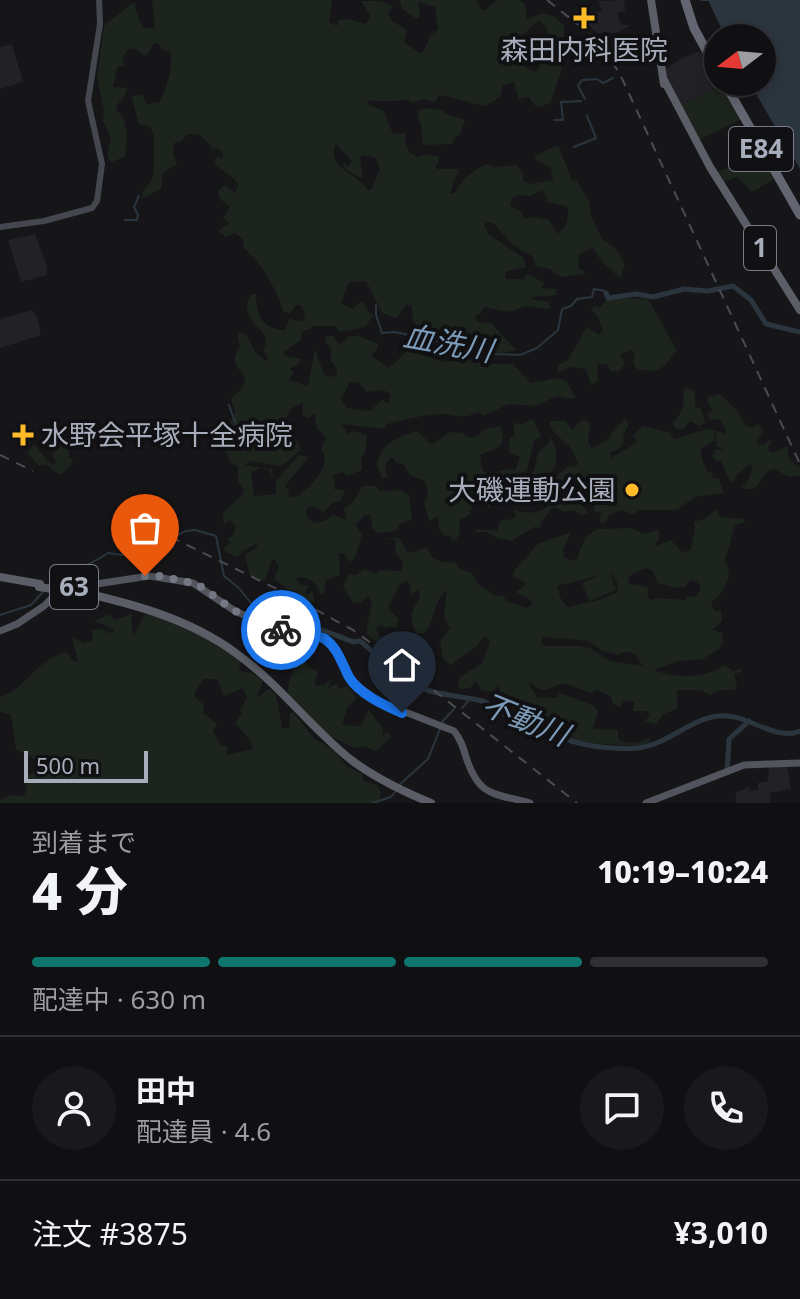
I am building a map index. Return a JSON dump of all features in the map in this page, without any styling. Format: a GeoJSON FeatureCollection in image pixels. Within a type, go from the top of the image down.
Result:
{"type":"FeatureCollection","features":[{"type":"Feature","properties":{"kind":"highway","name":"1"},"geometry":{"type":"LineString","coordinates":[[651,0],[670,102],[709,171],[800,310]]}},
{"type":"Feature","properties":{"kind":"highway"},"geometry":{"type":"LineString","coordinates":[[687,0],[704,45]]}},
{"type":"Feature","properties":{"kind":"highway","name":"E84"},"geometry":{"type":"LineString","coordinates":[[733,96],[800,213]]}},
{"type":"Feature","properties":{"kind":"highway"},"geometry":{"type":"LineString","coordinates":[[0,580],[72,591],[165,618],[218,644],[261,676],[344,756],[392,787],[428,803]]}},
{"type":"Feature","properties":{"kind":"main road"},"geometry":{"type":"LineString","coordinates":[[0,227],[39,223],[92,208],[96,204],[102,164],[88,101],[100,24],[99,0]]}},
{"type":"Feature","properties":{"kind":"main road","name":"63"},"geometry":{"type":"LineString","coordinates":[[0,631],[44,606],[63,590],[106,581],[162,577],[197,584],[235,611],[293,635],[325,639],[342,660],[352,681],[377,701],[457,734],[480,786],[530,803]]}},
{"type":"Feature","properties":{"kind":"main road"},"geometry":{"type":"LineString","coordinates":[[646,803],[752,763],[800,763]]}},
{"type":"Feature","properties":{"kind":"shaded area"},"geometry":{"type":"Polygon","coordinates":[[[152,0],[332,0],[329,22],[337,26],[339,20],[348,19],[365,24],[371,17],[361,1],[381,1],[393,6],[388,13],[391,20],[407,30],[404,42],[420,53],[438,29],[435,7],[418,2],[420,16],[417,19],[402,9],[400,0],[477,0],[481,9],[485,10],[497,0],[520,0],[525,4],[527,19],[543,13],[555,17],[564,26],[564,40],[560,45],[556,41],[551,43],[546,27],[540,21],[520,35],[517,43],[520,62],[536,72],[541,63],[564,62],[551,103],[539,107],[529,97],[519,99],[514,82],[503,85],[500,97],[485,106],[439,95],[435,103],[424,99],[412,103],[407,99],[367,101],[369,105],[384,111],[393,134],[406,133],[405,143],[410,154],[439,157],[435,165],[437,169],[459,169],[450,193],[454,193],[472,172],[487,164],[495,167],[517,165],[523,173],[523,181],[530,184],[553,180],[551,168],[534,156],[558,145],[572,180],[577,181],[589,201],[591,215],[602,239],[619,252],[625,265],[620,278],[602,262],[592,247],[579,255],[578,267],[585,272],[583,274],[561,277],[550,269],[535,266],[533,257],[513,245],[493,223],[487,222],[484,225],[489,235],[524,258],[526,267],[505,272],[506,279],[523,279],[527,274],[544,283],[541,288],[557,289],[556,295],[531,299],[549,302],[550,309],[525,306],[510,312],[484,307],[475,316],[478,322],[491,323],[516,350],[491,353],[413,335],[415,327],[411,305],[406,305],[397,318],[382,313],[366,281],[349,282],[341,303],[353,309],[362,301],[374,315],[365,327],[339,332],[336,326],[312,326],[301,334],[301,340],[284,352],[284,356],[301,359],[290,369],[294,372],[289,380],[308,386],[315,349],[324,375],[334,377],[337,374],[326,336],[333,336],[340,345],[349,336],[359,336],[378,344],[371,356],[389,368],[408,350],[443,362],[478,358],[488,364],[513,364],[531,383],[557,378],[566,381],[576,397],[557,396],[535,406],[508,404],[484,416],[478,412],[463,416],[426,415],[387,424],[384,429],[342,424],[348,434],[354,431],[367,435],[365,454],[361,457],[362,470],[346,476],[343,472],[332,475],[334,489],[345,490],[341,501],[331,504],[324,512],[312,506],[306,509],[307,518],[314,523],[333,515],[347,520],[344,509],[354,501],[362,486],[376,486],[380,491],[401,490],[409,495],[412,520],[401,523],[395,531],[377,533],[372,529],[371,515],[365,515],[355,525],[362,534],[355,558],[349,562],[343,553],[339,554],[340,575],[326,580],[324,594],[311,580],[296,579],[299,584],[309,586],[305,594],[312,591],[315,601],[310,603],[274,579],[279,567],[275,560],[272,560],[265,580],[250,576],[245,555],[257,548],[257,543],[238,557],[225,552],[224,547],[230,543],[228,538],[233,536],[236,526],[230,520],[224,524],[223,513],[242,495],[244,489],[238,481],[238,466],[231,463],[217,435],[222,433],[231,440],[236,438],[230,423],[235,411],[231,399],[246,379],[235,360],[240,347],[237,333],[246,334],[256,353],[266,361],[268,358],[263,348],[266,347],[265,335],[247,311],[251,294],[256,294],[259,315],[271,327],[285,330],[289,319],[303,321],[305,313],[301,305],[296,305],[289,314],[283,311],[268,278],[244,249],[243,239],[235,233],[226,237],[218,231],[230,223],[223,218],[230,207],[220,199],[218,191],[225,185],[235,193],[238,185],[214,164],[216,157],[223,158],[222,151],[211,149],[211,145],[199,135],[188,134],[180,142],[174,143],[173,153],[177,164],[163,173],[161,189],[143,198],[142,192],[152,180],[154,136],[150,126],[138,122],[132,96],[143,95],[147,104],[160,102],[169,78],[171,58],[170,51],[163,50],[157,43],[153,44],[147,55],[134,48],[127,50],[122,59],[125,66],[117,67],[113,87],[127,88],[116,109],[126,122],[125,157],[111,162],[107,156],[111,138],[103,121],[97,77],[104,26],[134,2],[144,28],[155,28],[152,0]],[[336,144],[334,152],[338,164],[371,190],[380,169],[376,158],[360,157],[363,179],[345,168],[343,162],[348,167],[352,161],[336,144]],[[542,190],[530,196],[518,195],[512,199],[510,206],[522,212],[524,219],[535,217],[549,220],[557,234],[561,231],[567,222],[568,207],[545,201],[548,199],[542,190]],[[350,382],[341,399],[347,408],[370,411],[382,400],[388,403],[391,394],[383,390],[366,392],[358,382],[350,382]],[[303,402],[291,409],[282,424],[294,435],[301,450],[281,466],[250,461],[245,465],[272,469],[273,480],[270,470],[260,468],[251,473],[254,496],[276,494],[276,481],[299,455],[309,457],[285,486],[289,490],[288,497],[299,496],[323,468],[321,449],[326,438],[316,427],[315,413],[308,418],[303,416],[303,402]]]}},
{"type":"Feature","properties":{"kind":"shaded area"},"geometry":{"type":"Polygon","coordinates":[[[624,0],[625,11],[617,13],[621,25],[630,25],[624,29],[616,33],[597,33],[588,24],[592,13],[602,11],[598,1],[624,0]]]}},
{"type":"Feature","properties":{"kind":"shaded area"},"geometry":{"type":"Polygon","coordinates":[[[708,0],[800,0],[800,169],[757,96],[776,96],[776,24],[719,24],[708,0]]]}},
{"type":"Feature","properties":{"kind":"shaded area"},"geometry":{"type":"Polygon","coordinates":[[[519,41],[526,41],[528,46],[520,48],[519,41]]]}},
{"type":"Feature","properties":{"kind":"shaded area"},"geometry":{"type":"Polygon","coordinates":[[[12,44],[23,82],[0,89],[0,47],[12,44]]]}},
{"type":"Feature","properties":{"kind":"shaded area"},"geometry":{"type":"Polygon","coordinates":[[[702,53],[704,93],[678,106],[663,71],[680,59],[702,53]]]}},
{"type":"Feature","properties":{"kind":"shaded area"},"geometry":{"type":"Polygon","coordinates":[[[704,93],[704,96],[730,96],[741,117],[697,141],[678,106],[704,93]]]}},
{"type":"Feature","properties":{"kind":"shaded area"},"geometry":{"type":"Polygon","coordinates":[[[424,108],[444,110],[445,114],[465,120],[452,144],[423,145],[418,119],[419,111],[424,108]]]}},
{"type":"Feature","properties":{"kind":"shaded area"},"geometry":{"type":"Polygon","coordinates":[[[760,154],[774,179],[752,192],[737,177],[721,183],[715,173],[760,154]]]}},
{"type":"Feature","properties":{"kind":"shaded area"},"geometry":{"type":"Polygon","coordinates":[[[35,234],[47,266],[47,275],[21,282],[8,240],[35,234]]]}},
{"type":"Feature","properties":{"kind":"shaded area"},"geometry":{"type":"Polygon","coordinates":[[[606,299],[649,300],[677,351],[664,365],[652,371],[637,369],[632,350],[620,355],[625,363],[620,371],[612,372],[606,364],[597,364],[598,382],[591,385],[586,369],[570,367],[558,373],[557,366],[568,360],[587,327],[599,335],[603,331],[591,309],[594,306],[601,307],[606,299]]]}},
{"type":"Feature","properties":{"kind":"shaded area"},"geometry":{"type":"Polygon","coordinates":[[[31,310],[37,316],[41,335],[0,348],[0,319],[31,310]]]}},
{"type":"Feature","properties":{"kind":"shaded area"},"geometry":{"type":"Polygon","coordinates":[[[687,387],[695,393],[695,406],[701,409],[705,422],[700,426],[690,421],[679,430],[673,422],[681,411],[683,389],[687,387]]]}},
{"type":"Feature","properties":{"kind":"shaded area"},"geometry":{"type":"Polygon","coordinates":[[[720,394],[738,412],[746,426],[753,428],[758,424],[764,432],[756,440],[758,443],[763,445],[769,440],[772,442],[768,446],[769,451],[774,452],[787,446],[789,459],[800,468],[800,476],[788,476],[774,469],[768,471],[754,489],[746,489],[741,486],[747,482],[753,469],[750,464],[736,476],[734,482],[729,480],[721,461],[716,461],[712,456],[716,449],[722,448],[717,446],[715,430],[725,434],[726,428],[719,419],[710,420],[707,413],[713,410],[707,402],[709,397],[720,394]]]}},
{"type":"Feature","properties":{"kind":"shaded area"},"geometry":{"type":"Polygon","coordinates":[[[533,419],[541,436],[534,441],[527,470],[518,475],[532,474],[538,452],[549,443],[551,437],[556,458],[554,468],[546,478],[546,485],[567,467],[578,465],[573,451],[549,424],[551,421],[566,421],[572,430],[582,420],[588,421],[588,443],[592,448],[610,438],[625,419],[629,424],[623,435],[624,441],[619,449],[610,453],[610,458],[637,443],[633,436],[643,426],[668,432],[675,439],[707,429],[714,430],[714,441],[701,449],[701,455],[707,472],[711,472],[713,478],[719,478],[723,493],[695,497],[677,510],[640,510],[632,515],[622,510],[600,523],[601,512],[595,513],[588,486],[588,478],[600,474],[597,474],[566,482],[570,488],[578,486],[581,502],[588,513],[582,516],[574,510],[565,512],[553,507],[540,523],[541,528],[534,527],[512,541],[487,532],[476,532],[475,529],[498,531],[500,521],[516,518],[514,510],[528,513],[539,511],[556,494],[553,491],[540,495],[536,492],[518,495],[515,492],[489,507],[475,497],[470,514],[460,520],[459,535],[454,542],[439,529],[438,516],[429,521],[424,502],[428,493],[425,481],[410,475],[403,464],[392,457],[385,465],[387,478],[382,478],[377,465],[386,447],[410,433],[417,431],[434,444],[449,432],[462,433],[470,438],[484,429],[500,426],[502,443],[480,455],[482,470],[489,474],[509,469],[515,471],[520,457],[508,452],[510,438],[515,436],[513,423],[521,424],[533,419]]]}},
{"type":"Feature","properties":{"kind":"shaded area"},"geometry":{"type":"Polygon","coordinates":[[[62,438],[68,440],[69,458],[73,460],[60,475],[46,464],[39,466],[27,453],[34,445],[52,465],[56,463],[53,454],[62,438]]]}},
{"type":"Feature","properties":{"kind":"shaded area"},"geometry":{"type":"Polygon","coordinates":[[[716,509],[721,517],[743,519],[746,523],[735,526],[725,560],[729,571],[727,583],[711,601],[714,611],[721,610],[722,621],[712,630],[722,633],[723,643],[707,659],[678,661],[654,670],[690,676],[709,673],[725,665],[733,671],[742,669],[734,674],[735,690],[720,690],[710,695],[701,690],[677,690],[677,709],[663,714],[656,724],[645,721],[650,715],[647,711],[633,711],[634,702],[624,701],[620,707],[613,704],[611,697],[596,689],[592,693],[566,684],[546,689],[531,683],[529,685],[537,697],[556,698],[560,693],[592,705],[598,711],[593,729],[618,730],[618,739],[630,743],[638,743],[649,737],[650,742],[644,746],[579,743],[563,735],[552,721],[531,714],[500,694],[497,686],[494,692],[481,690],[476,681],[470,688],[458,687],[460,677],[482,663],[490,642],[485,636],[477,646],[451,665],[443,659],[440,641],[450,628],[444,617],[447,590],[423,634],[416,633],[412,619],[412,612],[420,599],[419,590],[411,594],[410,584],[406,581],[400,584],[388,608],[399,620],[396,628],[381,625],[376,628],[385,649],[367,634],[371,599],[368,596],[360,603],[353,602],[343,587],[349,574],[356,575],[365,569],[375,574],[380,570],[402,571],[403,562],[396,554],[395,540],[384,538],[399,538],[408,553],[427,548],[438,560],[455,562],[461,570],[471,572],[479,585],[496,596],[502,595],[508,602],[528,608],[533,602],[516,592],[526,585],[525,582],[513,577],[514,571],[538,544],[569,533],[563,550],[564,558],[576,561],[585,538],[597,529],[631,528],[644,534],[658,530],[660,535],[655,546],[671,540],[682,553],[691,549],[694,522],[706,518],[716,509]],[[645,568],[628,577],[630,584],[649,587],[647,593],[650,600],[685,600],[689,596],[696,597],[701,589],[697,582],[690,580],[685,587],[677,588],[658,583],[652,570],[645,568]],[[610,572],[616,590],[589,601],[582,583],[601,575],[557,586],[561,599],[568,607],[599,600],[618,592],[617,582],[610,572]],[[543,637],[541,642],[545,646],[590,648],[610,661],[643,666],[634,653],[618,655],[601,650],[588,641],[543,637]]]}},
{"type":"Feature","properties":{"kind":"shaded area"},"geometry":{"type":"Polygon","coordinates":[[[131,611],[133,636],[145,614],[154,615],[202,635],[241,662],[239,670],[251,672],[263,681],[257,698],[269,689],[276,694],[282,728],[289,728],[290,713],[293,712],[314,738],[334,751],[348,767],[363,774],[363,780],[378,786],[380,803],[0,803],[0,800],[11,795],[24,796],[27,786],[25,778],[40,767],[38,761],[16,749],[11,715],[0,712],[0,697],[17,688],[56,656],[67,652],[72,660],[78,662],[72,637],[84,643],[91,641],[91,630],[113,632],[114,629],[94,621],[110,614],[114,620],[127,616],[131,611]],[[204,679],[194,696],[204,705],[203,712],[217,724],[213,731],[221,745],[228,746],[226,755],[253,749],[250,740],[235,723],[242,714],[240,710],[247,698],[243,688],[224,696],[217,679],[204,679]]]}},
{"type":"Feature","properties":{"kind":"shaded area"},"geometry":{"type":"Polygon","coordinates":[[[304,659],[308,667],[318,672],[317,686],[331,679],[328,689],[335,684],[340,689],[347,686],[357,698],[347,708],[342,725],[360,726],[369,710],[383,729],[383,734],[378,738],[389,732],[391,737],[376,751],[363,746],[355,748],[325,734],[288,694],[292,674],[304,659]]]}},
{"type":"Feature","properties":{"kind":"shaded area"},"geometry":{"type":"Polygon","coordinates":[[[769,765],[787,767],[791,789],[770,793],[771,803],[737,803],[735,793],[749,787],[751,791],[758,790],[758,783],[768,781],[769,765]]]}},
{"type":"Feature","properties":{"kind":"waterway"},"geometry":{"type":"LineString","coordinates":[[701,0],[708,0]]}},
{"type":"Feature","properties":{"kind":"waterway"},"geometry":{"type":"LineString","coordinates":[[585,99],[578,86],[582,80],[597,79],[603,83],[613,78]]}},
{"type":"Feature","properties":{"kind":"waterway"},"geometry":{"type":"LineString","coordinates":[[554,120],[563,120],[561,102],[581,101]]}},
{"type":"Feature","properties":{"kind":"waterway"},"geometry":{"type":"LineString","coordinates":[[574,147],[596,138],[587,116]]}},
{"type":"Feature","properties":{"kind":"waterway"},"geometry":{"type":"LineString","coordinates":[[125,220],[137,220],[134,207],[139,196]]}},
{"type":"Feature","properties":{"kind":"waterway","name":"血洗川"},"geometry":{"type":"LineString","coordinates":[[606,293],[608,298],[636,294],[653,297],[684,289],[708,291],[733,286],[751,300],[766,324],[800,332]]}},
{"type":"Feature","properties":{"kind":"waterway","name":"血洗川"},"geometry":{"type":"LineString","coordinates":[[376,305],[382,333],[395,332],[495,354],[520,355],[537,348],[558,330],[562,309],[571,306],[577,299],[592,297],[594,289],[605,291]]}},
{"type":"Feature","properties":{"kind":"waterway"},"geometry":{"type":"LineString","coordinates":[[229,405],[240,436],[252,447]]}},
{"type":"Feature","properties":{"kind":"waterway","name":"不動川"},"geometry":{"type":"LineString","coordinates":[[52,585],[108,553],[140,553],[186,531],[195,530],[216,536],[224,576],[239,588],[257,611]]}},
{"type":"Feature","properties":{"kind":"waterway","name":"不動川"},"geometry":{"type":"LineString","coordinates":[[0,615],[31,605],[44,591]]}},
{"type":"Feature","properties":{"kind":"waterway","name":"不動川"},"geometry":{"type":"LineString","coordinates":[[257,611],[288,629],[314,628],[354,642],[360,641],[392,670],[419,687],[482,701],[509,717],[572,742],[604,748],[638,748],[718,716],[739,718],[780,733],[800,731]]}},
{"type":"Feature","properties":{"kind":"waterway"},"geometry":{"type":"LineString","coordinates":[[462,708],[470,699]]}},
{"type":"Feature","properties":{"kind":"waterway"},"geometry":{"type":"LineString","coordinates":[[441,723],[454,709]]}},
{"type":"Feature","properties":{"kind":"waterway"},"geometry":{"type":"LineString","coordinates":[[727,773],[729,739],[749,721]]}},
{"type":"Feature","properties":{"kind":"waterway"},"geometry":{"type":"LineString","coordinates":[[398,786],[428,759],[440,729]]}},
{"type":"Feature","properties":{"kind":"waterway"},"geometry":{"type":"LineString","coordinates":[[372,803],[391,797],[395,792]]}},
{"type":"Feature","properties":{"kind":"railway"},"geometry":{"type":"LineString","coordinates":[[547,0],[590,34],[619,72],[800,464]]}},
{"type":"Feature","properties":{"kind":"railway"},"geometry":{"type":"LineString","coordinates":[[0,455],[33,471]]}},
{"type":"Feature","properties":{"kind":"railway"},"geometry":{"type":"LineString","coordinates":[[138,521],[353,630],[577,803]]}},
{"type":"Feature","properties":{"kind":"way so far"},"geometry":{"type":"LineString","coordinates":[[145,576],[197,584],[235,611],[281,630]]}},
{"type":"Feature","properties":{"kind":"place","name":"森田内科医院"},"geometry":{"type":"Point","coordinates":[584,18]}},
{"type":"Feature","properties":{"kind":"place","name":"水野会平塚十全病院"},"geometry":{"type":"Point","coordinates":[23,435]}},
{"type":"Feature","properties":{"kind":"place","name":"大磯運動公園"},"geometry":{"type":"Point","coordinates":[632,490]}},
{"type":"Feature","properties":{"kind":"route"},"geometry":{"type":"LineString","coordinates":[[281,630],[293,635],[325,639],[342,660],[352,681],[381,704],[402,713]]}}]}
